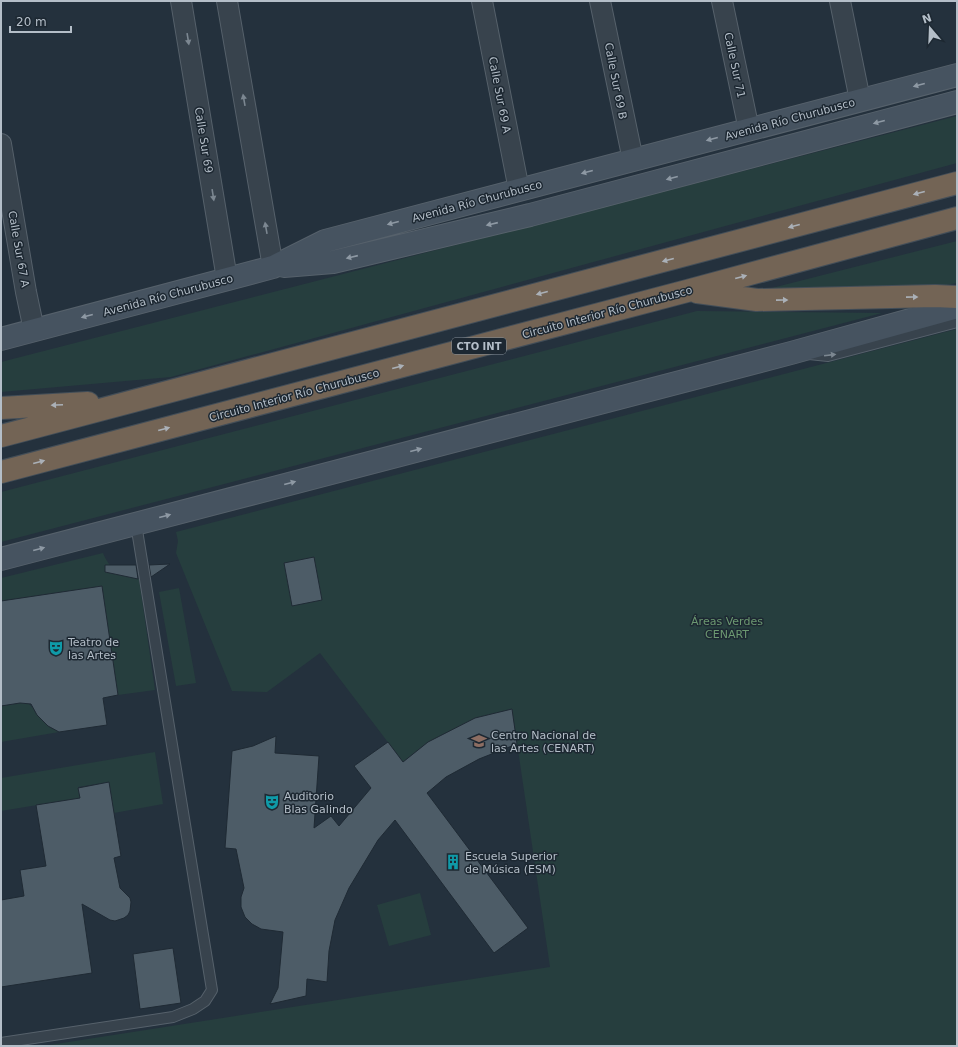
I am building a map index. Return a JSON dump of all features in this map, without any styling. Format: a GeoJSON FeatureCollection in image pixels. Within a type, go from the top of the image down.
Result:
{"type":"FeatureCollection","features":[{"type":"Feature","properties":{"kind":"highway"},"geometry":{"type":"LineString","coordinates":[[1,436],[957,183]]}},
{"type":"Feature","properties":{"kind":"highway","name":"Circuito Interior Río Churubusco"},"geometry":{"type":"LineString","coordinates":[[1,472],[687,291],[957,218]]}},
{"type":"Feature","properties":{"kind":"highway"},"geometry":{"type":"LineString","coordinates":[[687,291],[757,300],[957,297]]}},
{"type":"Feature","properties":{"kind":"highway"},"geometry":{"type":"LineString","coordinates":[[1,408],[137,401]]}},
{"type":"Feature","properties":{"kind":"main road","name":"Avenida Río Churubusco"},"geometry":{"type":"LineString","coordinates":[[1,339],[273,267],[324,241],[957,75]]}},
{"type":"Feature","properties":{"kind":"main road"},"geometry":{"type":"LineString","coordinates":[[273,267],[333,262],[530,215],[957,102]]}},
{"type":"Feature","properties":{"kind":"main road"},"geometry":{"type":"LineString","coordinates":[[1,559],[791,353],[957,308]]}},
{"type":"Feature","properties":{"kind":"street","name":"Calle Sur 69"},"geometry":{"type":"LineString","coordinates":[[181,1],[227,279]]}},
{"type":"Feature","properties":{"kind":"street"},"geometry":{"type":"LineString","coordinates":[[227,1],[273,267]]}},
{"type":"Feature","properties":{"kind":"street","name":"Calle Sur 69 A"},"geometry":{"type":"LineString","coordinates":[[482,1],[519,190]]}},
{"type":"Feature","properties":{"kind":"street","name":"Calle Sur 69 B"},"geometry":{"type":"LineString","coordinates":[[600,1],[632,160]]}},
{"type":"Feature","properties":{"kind":"street","name":"Calle Sur 71"},"geometry":{"type":"LineString","coordinates":[[722,1],[749,130]]}},
{"type":"Feature","properties":{"kind":"street"},"geometry":{"type":"LineString","coordinates":[[840,1],[860,100]]}},
{"type":"Feature","properties":{"kind":"street","name":"Calle Sur 67 A"},"geometry":{"type":"LineString","coordinates":[[1,144],[26,292],[34,330]]}},
{"type":"Feature","properties":{"kind":"lane"},"geometry":{"type":"LineString","coordinates":[[791,353],[828,356],[957,322]]}},
{"type":"Feature","properties":{"kind":"lane"},"geometry":{"type":"LineString","coordinates":[[1,1042],[173,1017],[193,1009],[205,1001],[212,990],[136,524]]}},
{"type":"Feature","properties":{"kind":"green space"},"geometry":{"type":"Polygon","coordinates":[[[957,116],[957,163],[171,377],[1,392],[1,362],[957,116]]]}},
{"type":"Feature","properties":{"kind":"green space"},"geometry":{"type":"Polygon","coordinates":[[[957,241],[957,283],[940,286],[764,290],[957,241]]]}},
{"type":"Feature","properties":{"kind":"green space"},"geometry":{"type":"Polygon","coordinates":[[[697,311],[882,313],[1,542],[1,492],[697,311]]]}},
{"type":"Feature","properties":{"kind":"green space","name":"Áreas Verdes CENART"},"geometry":{"type":"Polygon","coordinates":[[[957,329],[957,1046],[43,1046],[550,967],[512,709],[475,718],[428,742],[403,762],[320,653],[267,692],[232,691],[176,553],[178,541],[176,532],[957,329]]]}},
{"type":"Feature","properties":{"kind":"green space"},"geometry":{"type":"Polygon","coordinates":[[[103,553],[109,565],[117,572],[139,579],[155,690],[118,695],[102,586],[1,601],[1,578],[103,553]]]}},
{"type":"Feature","properties":{"kind":"green space"},"geometry":{"type":"Polygon","coordinates":[[[179,588],[196,683],[176,686],[159,592],[179,588]]]}},
{"type":"Feature","properties":{"kind":"green space"},"geometry":{"type":"Polygon","coordinates":[[[28,703],[48,726],[59,732],[1,742],[1,706],[28,703]]]}},
{"type":"Feature","properties":{"kind":"green space"},"geometry":{"type":"Polygon","coordinates":[[[155,752],[163,804],[114,813],[109,782],[78,787],[80,798],[1,811],[1,778],[155,752]]]}},
{"type":"Feature","properties":{"kind":"green space"},"geometry":{"type":"Polygon","coordinates":[[[420,893],[431,935],[389,946],[377,905],[420,893]]]}},
{"type":"Feature","properties":{"kind":"building"},"geometry":{"type":"Polygon","coordinates":[[[314,557],[322,600],[292,606],[284,563],[314,557]]]}},
{"type":"Feature","properties":{"kind":"building"},"geometry":{"type":"Polygon","coordinates":[[[170,564],[151,577],[149,565],[170,564]]]}},
{"type":"Feature","properties":{"kind":"building"},"geometry":{"type":"Polygon","coordinates":[[[105,565],[136,565],[138,579],[105,572],[105,565]]]}},
{"type":"Feature","properties":{"kind":"building","name":"Teatro de las Artes"},"geometry":{"type":"Polygon","coordinates":[[[102,586],[118,695],[103,698],[107,725],[59,732],[48,726],[37,715],[31,704],[20,703],[1,706],[1,601],[102,586]]]}},
{"type":"Feature","properties":{"kind":"building","name":"Escuela Superior de Música (ESM)"},"geometry":{"type":"Polygon","coordinates":[[[512,709],[517,744],[479,759],[446,777],[427,793],[528,928],[494,953],[395,820],[378,840],[349,888],[335,920],[329,951],[327,982],[307,979],[306,996],[270,1004],[278,988],[283,932],[261,929],[252,924],[245,917],[241,907],[241,897],[244,888],[236,849],[225,848],[232,751],[253,746],[276,736],[275,753],[319,756],[314,828],[331,816],[339,826],[371,788],[354,766],[388,742],[403,762],[428,742],[475,718],[512,709]]]}},
{"type":"Feature","properties":{"kind":"building"},"geometry":{"type":"Polygon","coordinates":[[[109,782],[121,856],[114,858],[120,888],[130,898],[131,902],[128,915],[115,921],[110,920],[82,904],[92,973],[1,987],[1,900],[24,896],[20,870],[46,866],[36,805],[80,798],[78,788],[109,782]]]}},
{"type":"Feature","properties":{"kind":"building"},"geometry":{"type":"Polygon","coordinates":[[[173,948],[181,1003],[140,1009],[133,954],[173,948]]]}},
{"type":"Feature","properties":{"kind":"place","name":"Teatro de las Artes"},"geometry":{"type":"Point","coordinates":[56,648]}},
{"type":"Feature","properties":{"kind":"place","name":"Centro Nacional de las Artes (CENART)"},"geometry":{"type":"Point","coordinates":[479,741]}},
{"type":"Feature","properties":{"kind":"place","name":"Auditorio Blas Galindo"},"geometry":{"type":"Point","coordinates":[272,802]}},
{"type":"Feature","properties":{"kind":"place","name":"Escuela Superior de Música (ESM)"},"geometry":{"type":"Point","coordinates":[453,862]}}]}
